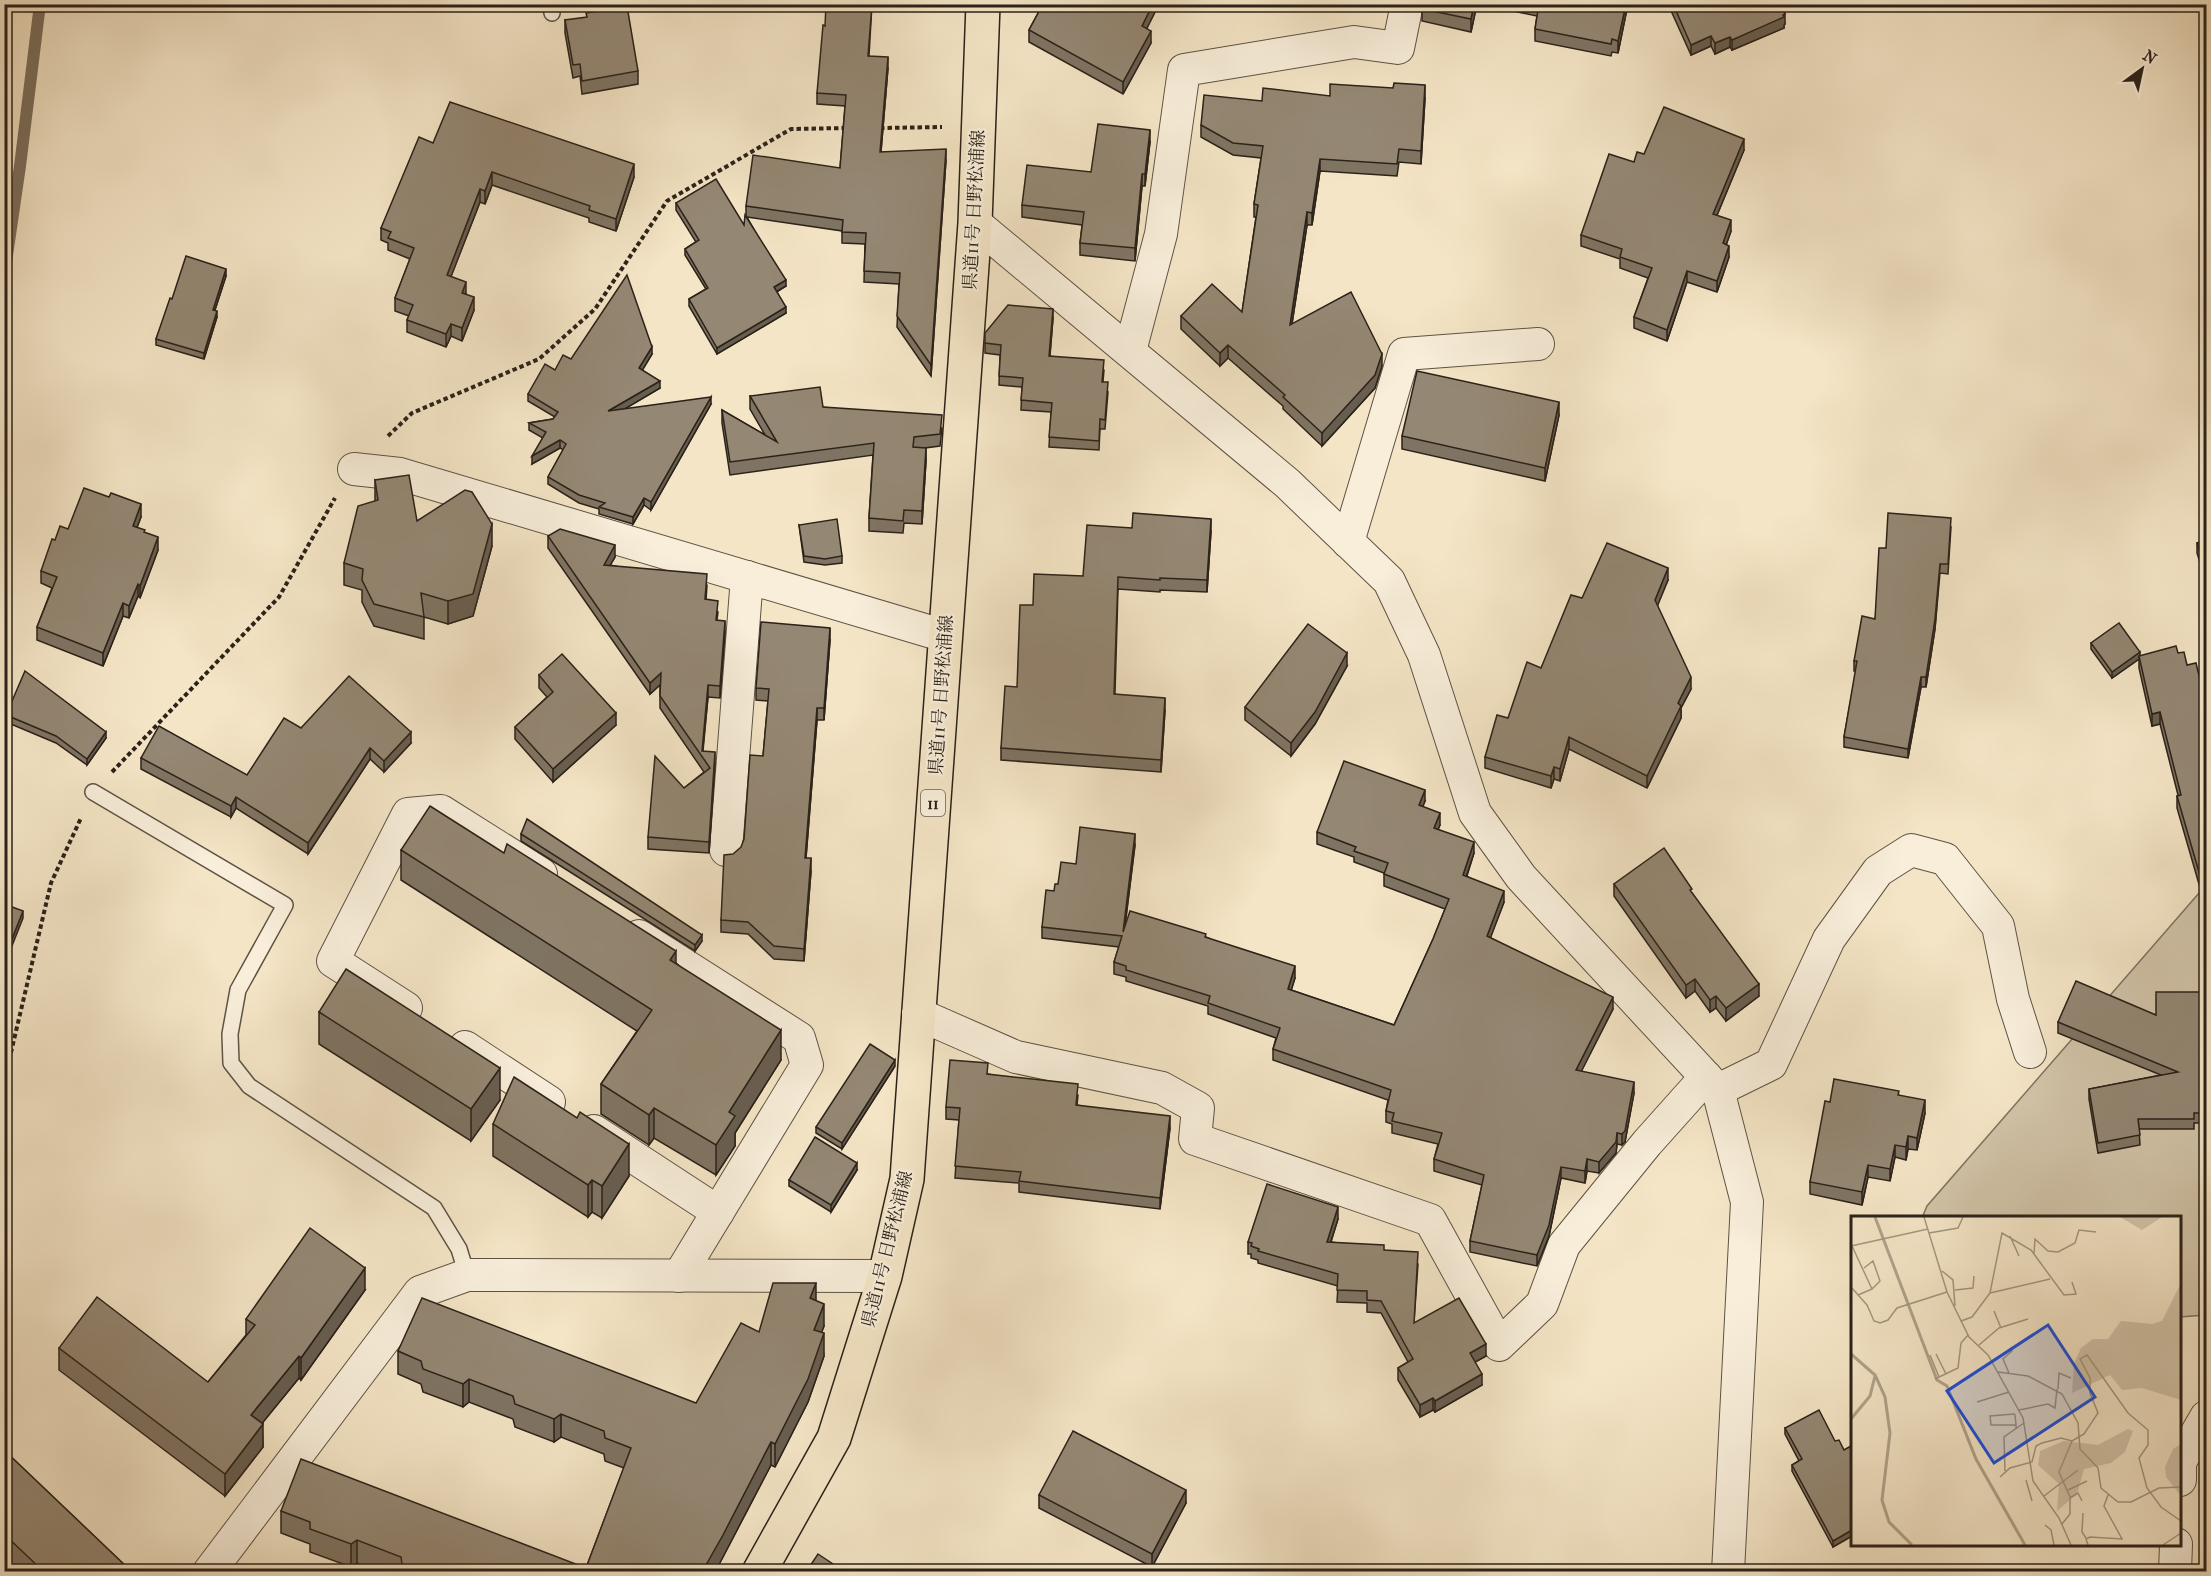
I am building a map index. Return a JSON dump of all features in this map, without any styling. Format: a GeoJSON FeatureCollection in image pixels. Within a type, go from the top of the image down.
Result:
{"type":"FeatureCollection","features":[{"type":"Feature","properties":{"kind":"main road","name":"県道11号 日野松浦線"},"geometry":{"type":"LineString","coordinates":[[759,1572],[834,1438],[885,1276],[907,1179],[975,222],[983,4]]}},
{"type":"Feature","properties":{"kind":"street"},"geometry":{"type":"LineString","coordinates":[[1130,351],[1161,234],[1184,70],[1354,42],[1398,48],[1407,4]]}},
{"type":"Feature","properties":{"kind":"street"},"geometry":{"type":"LineString","coordinates":[[975,222],[1287,483],[1389,581],[1424,655],[1475,813],[1521,877],[1712,1083],[1748,1202],[1728,1572]]}},
{"type":"Feature","properties":{"kind":"street"},"geometry":{"type":"LineString","coordinates":[[1348,542],[1404,354],[1538,344]]}},
{"type":"Feature","properties":{"kind":"street"},"geometry":{"type":"LineString","coordinates":[[354,470],[400,474],[945,636]]}},
{"type":"Feature","properties":{"kind":"street"},"geometry":{"type":"LineString","coordinates":[[726,850],[747,577]]}},
{"type":"Feature","properties":{"kind":"street"},"geometry":{"type":"LineString","coordinates":[[561,886],[441,811],[408,814],[333,961],[718,1212]]}},
{"type":"Feature","properties":{"kind":"street"},"geometry":{"type":"LineString","coordinates":[[918,1014],[1016,1058],[1162,1088],[1198,1108],[1195,1139],[1430,1220],[1499,1345],[1542,1304],[1564,1245],[1647,1143],[1712,1083],[1771,1065],[1829,939],[1878,871],[1911,850],[1945,859],[1998,926],[2013,999],[2030,1052]]}},
{"type":"Feature","properties":{"kind":"street"},"geometry":{"type":"LineString","coordinates":[[610,918],[799,1038],[807,1065],[679,1276]]}},
{"type":"Feature","properties":{"kind":"street"},"geometry":{"type":"LineString","coordinates":[[210,1572],[420,1292],[467,1275],[885,1276]]}},
{"type":"Feature","properties":{"kind":"street"},"geometry":{"type":"LineString","coordinates":[[2181,1462],[2206,1417]]}},
{"type":"Feature","properties":{"kind":"street"},"geometry":{"type":"LineString","coordinates":[[2175,1572],[2176,1546]]}},
{"type":"Feature","properties":{"kind":"lane"},"geometry":{"type":"LineString","coordinates":[[93,792],[285,905],[238,990],[230,1034],[231,1063],[249,1086],[434,1208],[459,1249],[467,1275]]}},
{"type":"Feature","properties":{"kind":"shaded area"},"geometry":{"type":"Polygon","coordinates":[[[2206,885],[2206,1315],[2181,1317],[2181,1216],[1923,1216],[1927,1206],[2206,885]]]}},
{"type":"Feature","properties":{"kind":"building"},"geometry":{"type":"Polygon","coordinates":[[[826,4],[872,4],[868,56],[888,57],[880,152],[946,149],[931,365],[897,316],[900,273],[864,271],[866,233],[842,232],[843,220],[746,206],[753,155],[840,168],[846,95],[817,93],[826,4]]]}},
{"type":"Feature","properties":{"kind":"building"},"geometry":{"type":"Polygon","coordinates":[[[1043,4],[1153,4],[1142,26],[1151,31],[1123,82],[1029,30],[1043,4]]]}},
{"type":"Feature","properties":{"kind":"building"},"geometry":{"type":"Polygon","coordinates":[[[1422,4],[1474,4],[1471,19],[1422,9],[1422,4]]]}},
{"type":"Feature","properties":{"kind":"building"},"geometry":{"type":"Polygon","coordinates":[[[1539,4],[1626,4],[1618,41],[1612,39],[1611,44],[1535,29],[1539,4]]]}},
{"type":"Feature","properties":{"kind":"building"},"geometry":{"type":"Polygon","coordinates":[[[1673,4],[1781,4],[1785,14],[1784,17],[1732,40],[1730,37],[1715,43],[1711,36],[1691,45],[1673,4]]]}},
{"type":"Feature","properties":{"kind":"building"},"geometry":{"type":"Polygon","coordinates":[[[627,6],[638,71],[582,81],[580,64],[573,65],[565,20],[587,17],[586,13],[627,6]]]}},
{"type":"Feature","properties":{"kind":"building"},"geometry":{"type":"Polygon","coordinates":[[[1394,83],[1425,85],[1421,151],[1399,149],[1397,164],[1320,159],[1312,213],[1307,212],[1290,325],[1351,292],[1382,354],[1375,375],[1322,433],[1283,397],[1285,395],[1228,345],[1220,353],[1181,316],[1212,284],[1242,312],[1258,205],[1254,204],[1263,146],[1233,143],[1201,125],[1204,95],[1262,101],[1263,88],[1330,96],[1330,84],[1393,88],[1394,83]]]}},
{"type":"Feature","properties":{"kind":"building"},"geometry":{"type":"Polygon","coordinates":[[[450,102],[634,164],[616,219],[589,210],[590,206],[492,172],[485,191],[480,189],[447,275],[466,282],[462,293],[474,297],[462,328],[451,324],[446,334],[407,320],[413,305],[395,298],[414,248],[388,238],[391,232],[381,228],[419,137],[433,143],[450,102]]]}},
{"type":"Feature","properties":{"kind":"building"},"geometry":{"type":"Polygon","coordinates":[[[1664,107],[1744,139],[1713,214],[1731,220],[1723,243],[1729,246],[1717,281],[1687,271],[1667,330],[1634,317],[1652,268],[1620,257],[1622,249],[1581,235],[1609,154],[1634,162],[1637,152],[1644,154],[1664,107]]]}},
{"type":"Feature","properties":{"kind":"building"},"geometry":{"type":"Polygon","coordinates":[[[1098,124],[1150,130],[1145,174],[1142,174],[1135,248],[1080,243],[1084,212],[1022,205],[1027,165],[1091,172],[1098,124]]]}},
{"type":"Feature","properties":{"kind":"building"},"geometry":{"type":"Polygon","coordinates":[[[716,179],[744,225],[745,215],[786,280],[774,287],[786,307],[717,348],[689,299],[708,288],[685,249],[699,240],[676,203],[716,179]]]}},
{"type":"Feature","properties":{"kind":"building"},"geometry":{"type":"Polygon","coordinates":[[[186,256],[226,269],[213,310],[217,311],[204,353],[156,339],[186,256]]]}},
{"type":"Feature","properties":{"kind":"building"},"geometry":{"type":"Polygon","coordinates":[[[627,275],[652,347],[639,368],[660,381],[608,411],[711,397],[651,502],[644,498],[633,517],[599,507],[605,503],[579,495],[548,477],[566,444],[560,440],[532,456],[546,432],[529,423],[553,419],[558,412],[528,394],[545,364],[555,370],[563,355],[571,359],[627,275]]]}},
{"type":"Feature","properties":{"kind":"building"},"geometry":{"type":"Polygon","coordinates":[[[1008,305],[1053,309],[1049,356],[1104,360],[1102,382],[1108,382],[1105,420],[1100,419],[1099,441],[1049,437],[1052,403],[1021,400],[1023,378],[999,376],[1001,345],[985,343],[985,333],[1008,305]]]}},
{"type":"Feature","properties":{"kind":"building"},"geometry":{"type":"Polygon","coordinates":[[[1417,371],[1559,402],[1545,468],[1402,436],[1417,371]]]}},
{"type":"Feature","properties":{"kind":"building"},"geometry":{"type":"Polygon","coordinates":[[[820,387],[823,407],[942,415],[940,434],[914,437],[913,447],[926,448],[922,511],[904,510],[903,521],[869,518],[874,443],[730,462],[722,410],[777,442],[750,396],[820,387]]]}},
{"type":"Feature","properties":{"kind":"building"},"geometry":{"type":"Polygon","coordinates":[[[409,475],[417,521],[465,490],[472,492],[492,524],[473,594],[448,601],[421,593],[424,617],[374,604],[362,580],[363,569],[344,563],[358,506],[378,500],[375,480],[409,475]]]}},
{"type":"Feature","properties":{"kind":"building"},"geometry":{"type":"Polygon","coordinates":[[[84,488],[109,497],[111,493],[141,504],[133,526],[158,537],[140,586],[138,584],[129,606],[123,603],[103,653],[37,627],[57,577],[41,571],[52,539],[55,540],[60,526],[68,529],[84,488]]]}},
{"type":"Feature","properties":{"kind":"building"},"geometry":{"type":"Polygon","coordinates":[[[1133,513],[1211,519],[1207,580],[1118,577],[1114,694],[1165,698],[1161,760],[1001,748],[1005,686],[1017,687],[1020,605],[1033,605],[1034,574],[1083,576],[1087,525],[1132,528],[1133,513]]]}},
{"type":"Feature","properties":{"kind":"building"},"geometry":{"type":"Polygon","coordinates":[[[1888,513],[1951,518],[1948,564],[1940,564],[1935,619],[1926,677],[1921,677],[1908,749],[1844,737],[1862,616],[1875,619],[1879,548],[1886,548],[1888,513]]]}},
{"type":"Feature","properties":{"kind":"building"},"geometry":{"type":"Polygon","coordinates":[[[837,519],[842,556],[825,559],[804,556],[799,525],[837,519]]]}},
{"type":"Feature","properties":{"kind":"building"},"geometry":{"type":"Polygon","coordinates":[[[560,529],[615,545],[604,565],[707,574],[705,599],[718,601],[716,620],[725,621],[720,686],[708,685],[702,751],[715,752],[709,842],[648,837],[655,756],[684,788],[710,768],[660,696],[661,673],[650,683],[548,536],[560,529]]]}},
{"type":"Feature","properties":{"kind":"building"},"geometry":{"type":"Polygon","coordinates":[[[2206,540],[2206,571],[2197,543],[2206,540]]]}},
{"type":"Feature","properties":{"kind":"building"},"geometry":{"type":"Polygon","coordinates":[[[1607,543],[1668,568],[1655,600],[1691,677],[1678,703],[1681,706],[1647,776],[1569,737],[1560,769],[1554,767],[1551,776],[1485,757],[1497,715],[1508,718],[1527,662],[1541,668],[1571,595],[1582,598],[1607,543]]]}},
{"type":"Feature","properties":{"kind":"building"},"geometry":{"type":"Polygon","coordinates":[[[761,622],[830,628],[824,708],[817,708],[805,858],[811,858],[804,949],[774,946],[748,922],[721,920],[724,855],[733,854],[741,847],[744,839],[750,755],[763,756],[769,689],[756,688],[761,622]]]}},
{"type":"Feature","properties":{"kind":"building"},"geometry":{"type":"Polygon","coordinates":[[[2119,623],[2140,652],[2112,672],[2091,643],[2119,623]]]}},
{"type":"Feature","properties":{"kind":"building"},"geometry":{"type":"Polygon","coordinates":[[[1308,624],[1347,653],[1315,712],[1291,743],[1245,707],[1308,624]]]}},
{"type":"Feature","properties":{"kind":"building"},"geometry":{"type":"Polygon","coordinates":[[[2176,646],[2178,653],[2184,652],[2187,665],[2196,663],[2204,696],[2206,695],[2206,885],[2203,886],[2177,796],[2181,795],[2160,712],[2152,714],[2139,656],[2176,646]]]}},
{"type":"Feature","properties":{"kind":"building"},"geometry":{"type":"Polygon","coordinates":[[[562,654],[616,713],[553,769],[515,727],[553,692],[539,675],[562,654]]]}},
{"type":"Feature","properties":{"kind":"building"},"geometry":{"type":"Polygon","coordinates":[[[25,671],[106,732],[87,759],[56,736],[6,715],[25,671]]]}},
{"type":"Feature","properties":{"kind":"building"},"geometry":{"type":"Polygon","coordinates":[[[349,676],[411,732],[384,761],[370,748],[308,843],[236,797],[231,806],[141,758],[159,726],[247,775],[284,718],[301,728],[349,676]]]}},
{"type":"Feature","properties":{"kind":"building"},"geometry":{"type":"Polygon","coordinates":[[[1344,761],[1425,790],[1419,805],[1440,813],[1434,828],[1474,842],[1463,875],[1504,891],[1487,936],[1613,997],[1576,1070],[1634,1082],[1625,1131],[1622,1134],[1617,1133],[1616,1142],[1599,1162],[1587,1159],[1585,1171],[1561,1167],[1549,1225],[1537,1255],[1470,1241],[1484,1175],[1434,1159],[1442,1133],[1392,1121],[1394,1113],[1386,1111],[1391,1090],[1273,1049],[1280,1028],[1208,1003],[1210,996],[1126,970],[1126,966],[1114,962],[1122,936],[1042,927],[1046,890],[1054,891],[1055,884],[1058,884],[1061,862],[1076,864],[1080,827],[1135,834],[1123,932],[1130,911],[1206,934],[1205,937],[1295,966],[1288,989],[1394,1025],[1449,899],[1384,874],[1388,863],[1354,851],[1356,847],[1317,832],[1344,761]]]}},
{"type":"Feature","properties":{"kind":"building"},"geometry":{"type":"Polygon","coordinates":[[[430,806],[504,853],[507,844],[676,951],[670,960],[781,1030],[729,1112],[735,1116],[716,1145],[654,1108],[649,1115],[601,1084],[652,1010],[401,850],[430,806]]]}},
{"type":"Feature","properties":{"kind":"building"},"geometry":{"type":"Polygon","coordinates":[[[527,819],[702,935],[695,945],[521,834],[527,819]]]}},
{"type":"Feature","properties":{"kind":"building"},"geometry":{"type":"Polygon","coordinates":[[[1664,848],[1692,889],[1690,890],[1759,984],[1726,1008],[1716,996],[1710,1000],[1695,979],[1686,985],[1614,884],[1664,848]]]}},
{"type":"Feature","properties":{"kind":"building"},"geometry":{"type":"Polygon","coordinates":[[[4,904],[23,911],[4,959],[4,904]]]}},
{"type":"Feature","properties":{"kind":"building"},"geometry":{"type":"Polygon","coordinates":[[[346,969],[500,1068],[471,1109],[319,1012],[346,969]]]}},
{"type":"Feature","properties":{"kind":"building"},"geometry":{"type":"Polygon","coordinates":[[[2076,981],[2156,1015],[2156,992],[2206,992],[2206,1113],[2194,1113],[2194,1119],[2138,1119],[2140,1135],[2098,1143],[2089,1089],[2178,1072],[2058,1022],[2076,981]]]}},
{"type":"Feature","properties":{"kind":"building"},"geometry":{"type":"Polygon","coordinates":[[[870,1044],[895,1060],[842,1143],[816,1127],[870,1044]]]}},
{"type":"Feature","properties":{"kind":"building"},"geometry":{"type":"Polygon","coordinates":[[[950,1060],[988,1063],[987,1074],[1078,1084],[1076,1105],[1170,1116],[1160,1198],[1019,1181],[1021,1172],[955,1166],[960,1108],[946,1107],[950,1060]]]}},
{"type":"Feature","properties":{"kind":"building"},"geometry":{"type":"Polygon","coordinates":[[[514,1077],[577,1118],[580,1112],[629,1144],[602,1186],[592,1180],[588,1185],[493,1124],[514,1077]]]}},
{"type":"Feature","properties":{"kind":"building"},"geometry":{"type":"Polygon","coordinates":[[[1834,1079],[1899,1091],[1898,1095],[1925,1100],[1917,1138],[1908,1136],[1906,1147],[1895,1145],[1890,1169],[1868,1165],[1862,1192],[1810,1182],[1825,1101],[1830,1102],[1834,1079]]]}},
{"type":"Feature","properties":{"kind":"building"},"geometry":{"type":"Polygon","coordinates":[[[815,1137],[857,1163],[831,1205],[789,1180],[815,1137]]]}},
{"type":"Feature","properties":{"kind":"building"},"geometry":{"type":"Polygon","coordinates":[[[1267,1184],[1338,1207],[1327,1242],[1384,1245],[1384,1250],[1418,1252],[1414,1323],[1459,1298],[1486,1344],[1470,1353],[1482,1374],[1435,1401],[1433,1398],[1420,1405],[1398,1368],[1413,1359],[1381,1301],[1367,1300],[1367,1291],[1337,1290],[1338,1274],[1258,1251],[1259,1249],[1248,1242],[1267,1184]]]}},
{"type":"Feature","properties":{"kind":"building"},"geometry":{"type":"Polygon","coordinates":[[[310,1228],[365,1268],[301,1358],[299,1356],[251,1415],[263,1424],[225,1474],[59,1348],[97,1297],[208,1382],[255,1325],[246,1319],[310,1228]]]}},
{"type":"Feature","properties":{"kind":"building"},"geometry":{"type":"Polygon","coordinates":[[[773,1283],[816,1283],[810,1298],[824,1304],[814,1330],[824,1333],[808,1379],[775,1444],[771,1442],[702,1572],[421,1572],[402,1564],[401,1557],[357,1540],[351,1544],[310,1529],[310,1522],[281,1511],[301,1459],[586,1568],[631,1448],[605,1438],[604,1431],[561,1414],[554,1419],[515,1404],[513,1396],[469,1379],[463,1384],[423,1369],[421,1361],[398,1351],[422,1298],[696,1403],[741,1323],[759,1332],[773,1283]]]}},
{"type":"Feature","properties":{"kind":"building"},"geometry":{"type":"Polygon","coordinates":[[[1819,1410],[1835,1441],[1839,1440],[1844,1450],[1851,1446],[1851,1531],[1833,1541],[1792,1465],[1802,1459],[1785,1428],[1819,1410]]]}},
{"type":"Feature","properties":{"kind":"building"},"geometry":{"type":"Polygon","coordinates":[[[1073,1431],[1186,1490],[1152,1554],[1039,1495],[1073,1431]]]}},
{"type":"Feature","properties":{"kind":"building"},"geometry":{"type":"Polygon","coordinates":[[[4,1450],[132,1572],[44,1572],[4,1534],[4,1450]]]}},
{"type":"Feature","properties":{"kind":"building"},"geometry":{"type":"Polygon","coordinates":[[[818,1554],[845,1572],[806,1572],[818,1554]]]}},
{"type":"Feature","properties":{"kind":"waterway"},"geometry":{"type":"LineString","coordinates":[[4,276],[40,4]]}}]}
